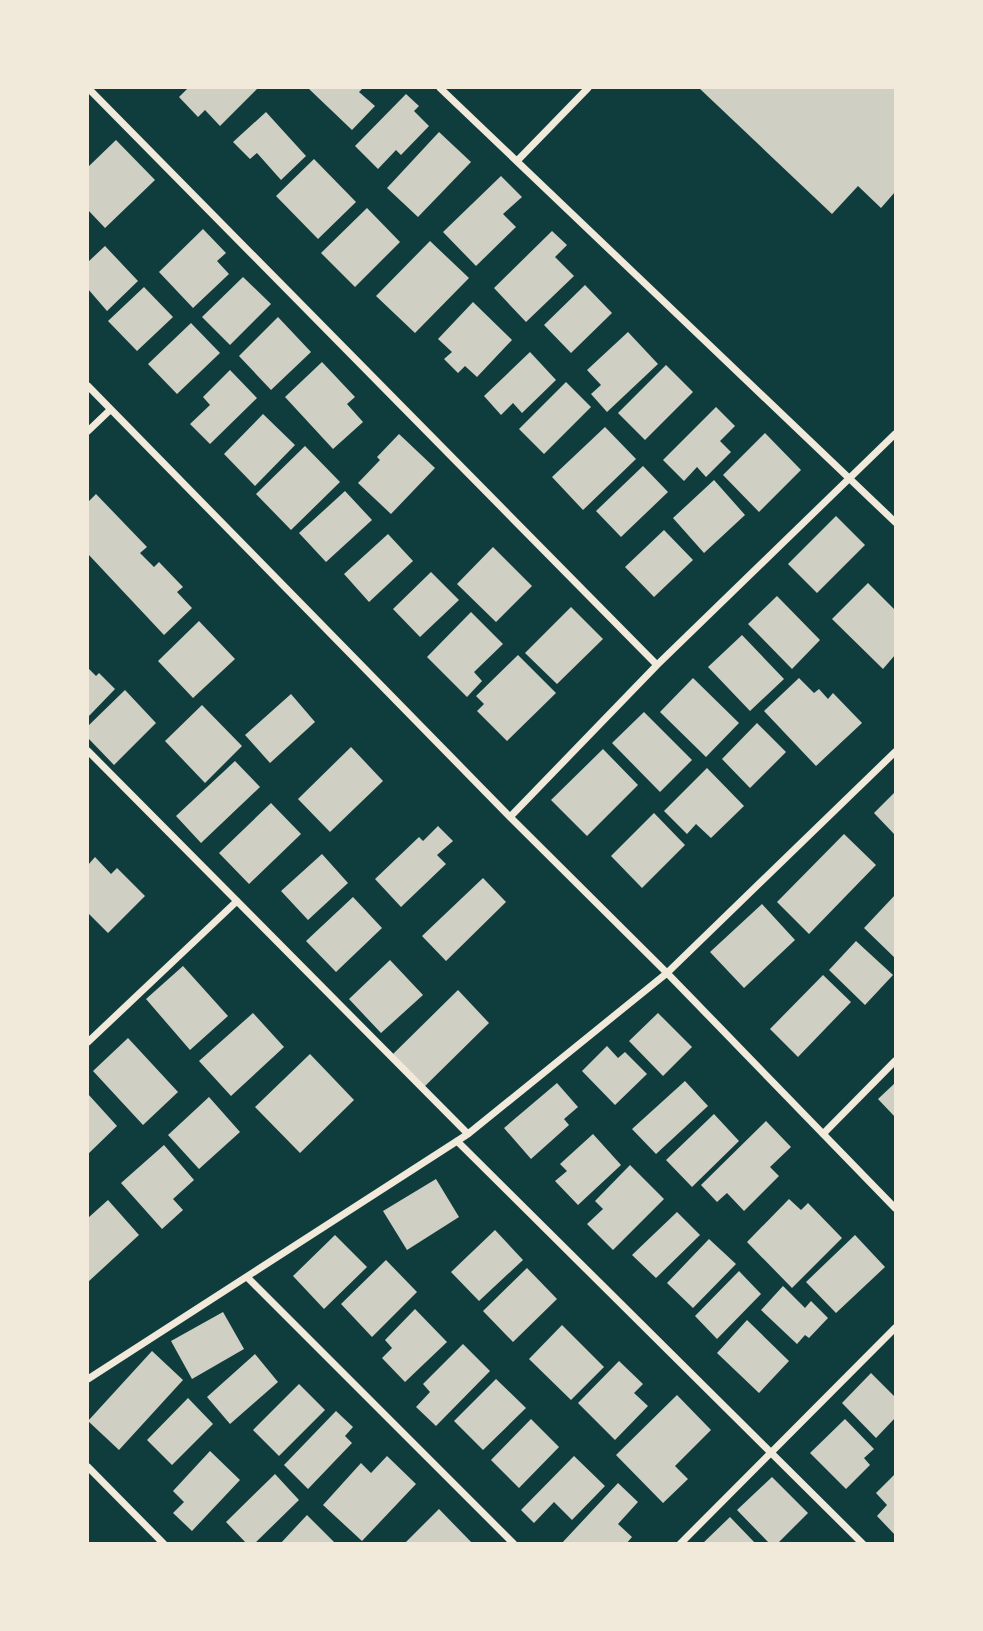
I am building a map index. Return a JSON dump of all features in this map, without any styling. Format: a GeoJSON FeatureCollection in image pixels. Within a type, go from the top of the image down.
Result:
{"type":"FeatureCollection","features":[{"type":"Feature","properties":{"kind":"street"},"geometry":{"type":"LineString","coordinates":[[88,88],[656,665]]}},
{"type":"Feature","properties":{"kind":"street"},"geometry":{"type":"LineString","coordinates":[[440,88],[895,522]]}},
{"type":"Feature","properties":{"kind":"street"},"geometry":{"type":"LineString","coordinates":[[517,161],[588,88]]}},
{"type":"Feature","properties":{"kind":"street"},"geometry":{"type":"LineString","coordinates":[[88,386],[895,1208]]}},
{"type":"Feature","properties":{"kind":"street"},"geometry":{"type":"LineString","coordinates":[[88,431],[110,410]]}},
{"type":"Feature","properties":{"kind":"street"},"geometry":{"type":"LineString","coordinates":[[510,817],[656,665],[895,434]]}},
{"type":"Feature","properties":{"kind":"street"},"geometry":{"type":"LineString","coordinates":[[88,751],[468,1134]]}},
{"type":"Feature","properties":{"kind":"street"},"geometry":{"type":"LineString","coordinates":[[88,1378],[468,1134],[667,973],[895,752]]}},
{"type":"Feature","properties":{"kind":"street"},"geometry":{"type":"LineString","coordinates":[[88,1042],[237,901]]}},
{"type":"Feature","properties":{"kind":"street"},"geometry":{"type":"LineString","coordinates":[[822,1134],[895,1061]]}},
{"type":"Feature","properties":{"kind":"street"},"geometry":{"type":"LineString","coordinates":[[457,1140],[863,1544]]}},
{"type":"Feature","properties":{"kind":"street"},"geometry":{"type":"LineString","coordinates":[[247,1277],[514,1544]]}},
{"type":"Feature","properties":{"kind":"street"},"geometry":{"type":"LineString","coordinates":[[680,1544],[895,1328]]}},
{"type":"Feature","properties":{"kind":"street"},"geometry":{"type":"LineString","coordinates":[[88,1467],[164,1544]]}},
{"type":"Feature","properties":{"kind":"building"},"geometry":{"type":"Polygon","coordinates":[[[188,88],[258,88],[220,126],[205,110],[198,117],[179,97],[188,88]]]}},
{"type":"Feature","properties":{"kind":"building"},"geometry":{"type":"Polygon","coordinates":[[[308,88],[363,88],[359,92],[375,106],[352,130],[308,88]]]}},
{"type":"Feature","properties":{"kind":"building"},"geometry":{"type":"Polygon","coordinates":[[[699,88],[895,88],[895,192],[881,208],[858,186],[832,214],[699,88]]]}},
{"type":"Feature","properties":{"kind":"building"},"geometry":{"type":"Polygon","coordinates":[[[406,94],[419,106],[414,111],[429,126],[401,155],[396,150],[378,169],[355,146],[406,94]]]}},
{"type":"Feature","properties":{"kind":"building"},"geometry":{"type":"Polygon","coordinates":[[[266,112],[306,156],[281,180],[257,153],[250,159],[233,142],[266,112]]]}},
{"type":"Feature","properties":{"kind":"building"},"geometry":{"type":"Polygon","coordinates":[[[439,132],[471,162],[418,217],[387,188],[439,132]]]}},
{"type":"Feature","properties":{"kind":"building"},"geometry":{"type":"Polygon","coordinates":[[[116,140],[155,180],[105,228],[88,210],[88,167],[116,140]]]}},
{"type":"Feature","properties":{"kind":"building"},"geometry":{"type":"Polygon","coordinates":[[[314,159],[356,202],[318,239],[276,196],[314,159]]]}},
{"type":"Feature","properties":{"kind":"building"},"geometry":{"type":"Polygon","coordinates":[[[501,176],[522,197],[503,214],[516,227],[476,266],[443,232],[501,176]]]}},
{"type":"Feature","properties":{"kind":"building"},"geometry":{"type":"Polygon","coordinates":[[[367,208],[400,242],[355,287],[321,253],[367,208]]]}},
{"type":"Feature","properties":{"kind":"building"},"geometry":{"type":"Polygon","coordinates":[[[203,229],[226,253],[217,261],[229,274],[193,308],[159,272],[203,229]]]}},
{"type":"Feature","properties":{"kind":"building"},"geometry":{"type":"Polygon","coordinates":[[[552,231],[567,245],[555,257],[574,276],[526,322],[494,288],[552,231]]]}},
{"type":"Feature","properties":{"kind":"building"},"geometry":{"type":"Polygon","coordinates":[[[430,241],[469,278],[415,333],[376,296],[430,241]]]}},
{"type":"Feature","properties":{"kind":"building"},"geometry":{"type":"Polygon","coordinates":[[[105,246],[138,281],[107,311],[88,289],[88,262],[105,246]]]}},
{"type":"Feature","properties":{"kind":"building"},"geometry":{"type":"Polygon","coordinates":[[[243,277],[271,304],[230,345],[202,317],[243,277]]]}},
{"type":"Feature","properties":{"kind":"building"},"geometry":{"type":"Polygon","coordinates":[[[585,285],[612,313],[571,353],[544,325],[585,285]]]}},
{"type":"Feature","properties":{"kind":"building"},"geometry":{"type":"Polygon","coordinates":[[[144,287],[173,317],[137,351],[108,321],[144,287]]]}},
{"type":"Feature","properties":{"kind":"building"},"geometry":{"type":"Polygon","coordinates":[[[473,302],[512,340],[477,377],[465,366],[458,373],[444,359],[452,352],[438,339],[473,302]]]}},
{"type":"Feature","properties":{"kind":"building"},"geometry":{"type":"Polygon","coordinates":[[[278,317],[311,352],[271,390],[239,356],[278,317]]]}},
{"type":"Feature","properties":{"kind":"building"},"geometry":{"type":"Polygon","coordinates":[[[191,323],[220,353],[177,394],[148,364],[191,323]]]}},
{"type":"Feature","properties":{"kind":"building"},"geometry":{"type":"Polygon","coordinates":[[[628,332],[658,364],[607,412],[591,394],[601,385],[587,370],[628,332]]]}},
{"type":"Feature","properties":{"kind":"building"},"geometry":{"type":"Polygon","coordinates":[[[530,352],[556,380],[522,413],[513,403],[501,415],[484,396],[530,352]]]}},
{"type":"Feature","properties":{"kind":"building"},"geometry":{"type":"Polygon","coordinates":[[[322,362],[355,397],[347,404],[363,422],[333,449],[285,397],[322,362]]]}},
{"type":"Feature","properties":{"kind":"building"},"geometry":{"type":"Polygon","coordinates":[[[666,365],[693,392],[645,440],[618,413],[666,365]]]}},
{"type":"Feature","properties":{"kind":"building"},"geometry":{"type":"Polygon","coordinates":[[[230,370],[257,398],[210,444],[190,424],[210,405],[203,397],[230,370]]]}},
{"type":"Feature","properties":{"kind":"building"},"geometry":{"type":"Polygon","coordinates":[[[566,382],[591,407],[544,454],[519,429],[566,382]]]}},
{"type":"Feature","properties":{"kind":"building"},"geometry":{"type":"Polygon","coordinates":[[[716,407],[735,426],[720,441],[731,452],[706,477],[697,467],[684,481],[663,460],[716,407]]]}},
{"type":"Feature","properties":{"kind":"building"},"geometry":{"type":"Polygon","coordinates":[[[263,414],[295,445],[255,486],[224,454],[263,414]]]}},
{"type":"Feature","properties":{"kind":"building"},"geometry":{"type":"Polygon","coordinates":[[[605,427],[636,459],[583,510],[552,477],[605,427]]]}},
{"type":"Feature","properties":{"kind":"building"},"geometry":{"type":"Polygon","coordinates":[[[765,433],[801,470],[759,512],[723,475],[765,433]]]}},
{"type":"Feature","properties":{"kind":"building"},"geometry":{"type":"Polygon","coordinates":[[[399,434],[435,468],[391,514],[358,483],[380,460],[377,457],[399,434]]]}},
{"type":"Feature","properties":{"kind":"building"},"geometry":{"type":"Polygon","coordinates":[[[305,446],[340,482],[291,530],[256,494],[305,446]]]}},
{"type":"Feature","properties":{"kind":"building"},"geometry":{"type":"Polygon","coordinates":[[[643,466],[668,492],[621,537],[596,511],[643,466]]]}},
{"type":"Feature","properties":{"kind":"building"},"geometry":{"type":"Polygon","coordinates":[[[714,480],[745,515],[704,553],[673,518],[714,480]]]}},
{"type":"Feature","properties":{"kind":"building"},"geometry":{"type":"Polygon","coordinates":[[[345,491],[372,520],[326,562],[299,533],[345,491]]]}},
{"type":"Feature","properties":{"kind":"building"},"geometry":{"type":"Polygon","coordinates":[[[96,494],[147,547],[140,553],[154,567],[159,562],[183,587],[177,592],[192,608],[164,635],[88,554],[88,499],[89,501],[96,494]]]}},
{"type":"Feature","properties":{"kind":"building"},"geometry":{"type":"Polygon","coordinates":[[[836,516],[865,545],[817,593],[788,564],[836,516]]]}},
{"type":"Feature","properties":{"kind":"building"},"geometry":{"type":"Polygon","coordinates":[[[664,530],[693,560],[654,597],[625,567],[664,530]]]}},
{"type":"Feature","properties":{"kind":"building"},"geometry":{"type":"Polygon","coordinates":[[[388,534],[413,561],[369,602],[344,574],[388,534]]]}},
{"type":"Feature","properties":{"kind":"building"},"geometry":{"type":"Polygon","coordinates":[[[493,547],[532,586],[496,622],[457,584],[493,547]]]}},
{"type":"Feature","properties":{"kind":"building"},"geometry":{"type":"Polygon","coordinates":[[[431,572],[459,600],[420,637],[393,609],[431,572]]]}},
{"type":"Feature","properties":{"kind":"building"},"geometry":{"type":"Polygon","coordinates":[[[868,583],[894,609],[895,607],[895,655],[883,669],[832,619],[868,583]]]}},
{"type":"Feature","properties":{"kind":"building"},"geometry":{"type":"Polygon","coordinates":[[[777,596],[820,640],[792,669],[748,624],[777,596]]]}},
{"type":"Feature","properties":{"kind":"building"},"geometry":{"type":"Polygon","coordinates":[[[571,607],[603,639],[557,684],[525,653],[571,607]]]}},
{"type":"Feature","properties":{"kind":"building"},"geometry":{"type":"Polygon","coordinates":[[[471,612],[503,644],[474,672],[482,681],[467,697],[427,657],[471,612]]]}},
{"type":"Feature","properties":{"kind":"building"},"geometry":{"type":"Polygon","coordinates":[[[199,621],[235,659],[193,698],[158,661],[199,621]]]}},
{"type":"Feature","properties":{"kind":"building"},"geometry":{"type":"Polygon","coordinates":[[[742,635],[784,679],[750,711],[708,667],[742,635]]]}},
{"type":"Feature","properties":{"kind":"building"},"geometry":{"type":"Polygon","coordinates":[[[518,655],[556,693],[507,741],[477,711],[484,704],[476,696],[518,655]]]}},
{"type":"Feature","properties":{"kind":"building"},"geometry":{"type":"Polygon","coordinates":[[[88,668],[96,676],[99,673],[115,689],[88,717],[88,668]]]}},
{"type":"Feature","properties":{"kind":"building"},"geometry":{"type":"Polygon","coordinates":[[[693,678],[739,723],[706,757],[660,712],[693,678]]]}},
{"type":"Feature","properties":{"kind":"building"},"geometry":{"type":"Polygon","coordinates":[[[799,678],[814,693],[819,689],[828,699],[833,693],[862,723],[816,766],[764,711],[799,678]]]}},
{"type":"Feature","properties":{"kind":"building"},"geometry":{"type":"Polygon","coordinates":[[[125,690],[156,723],[114,765],[88,738],[88,726],[125,690]]]}},
{"type":"Feature","properties":{"kind":"building"},"geometry":{"type":"Polygon","coordinates":[[[291,694],[315,722],[270,763],[245,735],[291,694]]]}},
{"type":"Feature","properties":{"kind":"building"},"geometry":{"type":"Polygon","coordinates":[[[202,705],[242,746],[205,783],[165,741],[202,705]]]}},
{"type":"Feature","properties":{"kind":"building"},"geometry":{"type":"Polygon","coordinates":[[[644,712],[692,760],[660,792],[612,743],[644,712]]]}},
{"type":"Feature","properties":{"kind":"building"},"geometry":{"type":"Polygon","coordinates":[[[757,723],[786,752],[750,788],[722,759],[757,723]]]}},
{"type":"Feature","properties":{"kind":"building"},"geometry":{"type":"Polygon","coordinates":[[[351,747],[383,781],[330,832],[298,799],[351,747]]]}},
{"type":"Feature","properties":{"kind":"building"},"geometry":{"type":"Polygon","coordinates":[[[603,749],[638,785],[587,836],[551,800],[603,749]]]}},
{"type":"Feature","properties":{"kind":"building"},"geometry":{"type":"Polygon","coordinates":[[[235,761],[260,787],[201,843],[176,816],[235,761]]]}},
{"type":"Feature","properties":{"kind":"building"},"geometry":{"type":"Polygon","coordinates":[[[707,768],[744,806],[711,838],[696,824],[687,834],[664,811],[707,768]]]}},
{"type":"Feature","properties":{"kind":"building"},"geometry":{"type":"Polygon","coordinates":[[[895,792],[895,835],[874,813],[895,792]]]}},
{"type":"Feature","properties":{"kind":"building"},"geometry":{"type":"Polygon","coordinates":[[[271,803],[301,834],[249,884],[219,853],[271,803]]]}},
{"type":"Feature","properties":{"kind":"building"},"geometry":{"type":"Polygon","coordinates":[[[654,813],[685,845],[642,888],[611,856],[654,813]]]}},
{"type":"Feature","properties":{"kind":"building"},"geometry":{"type":"Polygon","coordinates":[[[438,826],[453,841],[437,855],[446,864],[401,907],[375,879],[419,837],[423,841],[438,826]]]}},
{"type":"Feature","properties":{"kind":"building"},"geometry":{"type":"Polygon","coordinates":[[[844,834],[876,865],[809,934],[777,902],[844,834]]]}},
{"type":"Feature","properties":{"kind":"building"},"geometry":{"type":"Polygon","coordinates":[[[322,854],[348,883],[308,920],[281,891],[322,854]]]}},
{"type":"Feature","properties":{"kind":"building"},"geometry":{"type":"Polygon","coordinates":[[[95,857],[111,874],[117,868],[145,896],[108,933],[88,913],[88,865],[95,857]]]}},
{"type":"Feature","properties":{"kind":"building"},"geometry":{"type":"Polygon","coordinates":[[[483,878],[506,902],[446,961],[422,936],[483,878]]]}},
{"type":"Feature","properties":{"kind":"building"},"geometry":{"type":"Polygon","coordinates":[[[895,895],[895,958],[864,928],[895,895]]]}},
{"type":"Feature","properties":{"kind":"building"},"geometry":{"type":"Polygon","coordinates":[[[353,897],[382,928],[336,972],[306,941],[353,897]]]}},
{"type":"Feature","properties":{"kind":"building"},"geometry":{"type":"Polygon","coordinates":[[[762,904],[795,940],[744,988],[710,952],[762,904]]]}},
{"type":"Feature","properties":{"kind":"building"},"geometry":{"type":"Polygon","coordinates":[[[856,941],[893,975],[865,1005],[829,970],[856,941]]]}},
{"type":"Feature","properties":{"kind":"building"},"geometry":{"type":"Polygon","coordinates":[[[390,960],[423,995],[381,1033],[349,999],[390,960]]]}},
{"type":"Feature","properties":{"kind":"building"},"geometry":{"type":"Polygon","coordinates":[[[183,966],[228,1016],[190,1050],[146,999],[183,966]]]}},
{"type":"Feature","properties":{"kind":"building"},"geometry":{"type":"Polygon","coordinates":[[[823,975],[851,1002],[798,1057],[770,1029],[823,975]]]}},
{"type":"Feature","properties":{"kind":"building"},"geometry":{"type":"Polygon","coordinates":[[[458,990],[489,1023],[421,1090],[390,1057],[458,990]]]}},
{"type":"Feature","properties":{"kind":"building"},"geometry":{"type":"Polygon","coordinates":[[[253,1013],[284,1047],[231,1096],[199,1061],[253,1013]]]}},
{"type":"Feature","properties":{"kind":"building"},"geometry":{"type":"Polygon","coordinates":[[[658,1013],[692,1047],[663,1076],[629,1041],[658,1013]]]}},
{"type":"Feature","properties":{"kind":"building"},"geometry":{"type":"Polygon","coordinates":[[[128,1038],[178,1092],[143,1125],[93,1071],[128,1038]]]}},
{"type":"Feature","properties":{"kind":"building"},"geometry":{"type":"Polygon","coordinates":[[[607,1046],[618,1058],[625,1052],[647,1074],[615,1105],[582,1071],[607,1046]]]}},
{"type":"Feature","properties":{"kind":"building"},"geometry":{"type":"Polygon","coordinates":[[[310,1054],[354,1100],[300,1153],[255,1107],[310,1054]]]}},
{"type":"Feature","properties":{"kind":"building"},"geometry":{"type":"Polygon","coordinates":[[[685,1081],[708,1106],[656,1154],[632,1129],[685,1081]]]}},
{"type":"Feature","properties":{"kind":"building"},"geometry":{"type":"Polygon","coordinates":[[[557,1083],[578,1107],[564,1119],[569,1125],[531,1159],[504,1128],[557,1083]]]}},
{"type":"Feature","properties":{"kind":"building"},"geometry":{"type":"Polygon","coordinates":[[[895,1083],[895,1117],[878,1099],[895,1083]]]}},
{"type":"Feature","properties":{"kind":"building"},"geometry":{"type":"Polygon","coordinates":[[[88,1094],[117,1126],[88,1154],[88,1094]]]}},
{"type":"Feature","properties":{"kind":"building"},"geometry":{"type":"Polygon","coordinates":[[[209,1097],[240,1132],[199,1169],[168,1135],[209,1097]]]}},
{"type":"Feature","properties":{"kind":"building"},"geometry":{"type":"Polygon","coordinates":[[[714,1114],[739,1141],[692,1187],[666,1160],[714,1114]]]}},
{"type":"Feature","properties":{"kind":"building"},"geometry":{"type":"Polygon","coordinates":[[[766,1121],[791,1147],[770,1167],[779,1176],[744,1211],[727,1193],[717,1202],[701,1185],[766,1121]]]}},
{"type":"Feature","properties":{"kind":"building"},"geometry":{"type":"Polygon","coordinates":[[[593,1134],[621,1165],[578,1205],[555,1181],[567,1171],[560,1164],[593,1134]]]}},
{"type":"Feature","properties":{"kind":"building"},"geometry":{"type":"Polygon","coordinates":[[[164,1145],[194,1180],[173,1199],[183,1210],[162,1229],[121,1183],[164,1145]]]}},
{"type":"Feature","properties":{"kind":"building"},"geometry":{"type":"Polygon","coordinates":[[[630,1165],[664,1199],[613,1250],[587,1224],[603,1209],[595,1201],[630,1165]]]}},
{"type":"Feature","properties":{"kind":"building"},"geometry":{"type":"Polygon","coordinates":[[[436,1179],[459,1217],[407,1250],[383,1211],[436,1179]]]}},
{"type":"Feature","properties":{"kind":"building"},"geometry":{"type":"Polygon","coordinates":[[[789,1199],[801,1210],[808,1203],[842,1238],[792,1288],[747,1242],[789,1199]]]}},
{"type":"Feature","properties":{"kind":"building"},"geometry":{"type":"Polygon","coordinates":[[[108,1200],[139,1235],[88,1282],[88,1218],[108,1200]]]}},
{"type":"Feature","properties":{"kind":"building"},"geometry":{"type":"Polygon","coordinates":[[[677,1212],[700,1235],[656,1278],[632,1255],[677,1212]]]}},
{"type":"Feature","properties":{"kind":"building"},"geometry":{"type":"Polygon","coordinates":[[[495,1230],[523,1260],[479,1301],[451,1272],[495,1230]]]}},
{"type":"Feature","properties":{"kind":"building"},"geometry":{"type":"Polygon","coordinates":[[[335,1235],[367,1267],[324,1309],[293,1276],[335,1235]]]}},
{"type":"Feature","properties":{"kind":"building"},"geometry":{"type":"Polygon","coordinates":[[[855,1235],[885,1267],[836,1313],[806,1282],[855,1235]]]}},
{"type":"Feature","properties":{"kind":"building"},"geometry":{"type":"Polygon","coordinates":[[[709,1239],[736,1264],[693,1308],[667,1283],[709,1239]]]}},
{"type":"Feature","properties":{"kind":"building"},"geometry":{"type":"Polygon","coordinates":[[[386,1260],[417,1292],[372,1337],[341,1304],[386,1260]]]}},
{"type":"Feature","properties":{"kind":"building"},"geometry":{"type":"Polygon","coordinates":[[[527,1268],[557,1299],[513,1342],[483,1311],[527,1268]]]}},
{"type":"Feature","properties":{"kind":"building"},"geometry":{"type":"Polygon","coordinates":[[[739,1271],[761,1294],[717,1339],[695,1316],[739,1271]]]}},
{"type":"Feature","properties":{"kind":"building"},"geometry":{"type":"Polygon","coordinates":[[[783,1286],[805,1308],[811,1301],[828,1318],[809,1338],[805,1335],[797,1344],[761,1310],[783,1286]]]}},
{"type":"Feature","properties":{"kind":"building"},"geometry":{"type":"Polygon","coordinates":[[[415,1309],[447,1342],[405,1382],[382,1358],[392,1348],[385,1340],[415,1309]]]}},
{"type":"Feature","properties":{"kind":"building"},"geometry":{"type":"Polygon","coordinates":[[[223,1312],[244,1349],[192,1379],[171,1341],[223,1312]]]}},
{"type":"Feature","properties":{"kind":"building"},"geometry":{"type":"Polygon","coordinates":[[[747,1320],[789,1361],[759,1393],[717,1353],[747,1320]]]}},
{"type":"Feature","properties":{"kind":"building"},"geometry":{"type":"Polygon","coordinates":[[[562,1325],[604,1367],[571,1400],[529,1359],[562,1325]]]}},
{"type":"Feature","properties":{"kind":"building"},"geometry":{"type":"Polygon","coordinates":[[[463,1344],[490,1371],[436,1426],[416,1407],[430,1392],[423,1384],[463,1344]]]}},
{"type":"Feature","properties":{"kind":"building"},"geometry":{"type":"Polygon","coordinates":[[[152,1351],[183,1380],[119,1450],[88,1421],[152,1351]]]}},
{"type":"Feature","properties":{"kind":"building"},"geometry":{"type":"Polygon","coordinates":[[[255,1354],[278,1382],[230,1424],[207,1397],[255,1354]]]}},
{"type":"Feature","properties":{"kind":"building"},"geometry":{"type":"Polygon","coordinates":[[[619,1361],[643,1384],[634,1393],[648,1406],[615,1440],[578,1403],[619,1361]]]}},
{"type":"Feature","properties":{"kind":"building"},"geometry":{"type":"Polygon","coordinates":[[[871,1373],[895,1397],[895,1418],[876,1438],[842,1403],[871,1373]]]}},
{"type":"Feature","properties":{"kind":"building"},"geometry":{"type":"Polygon","coordinates":[[[496,1379],[526,1408],[483,1450],[454,1421],[496,1379]]]}},
{"type":"Feature","properties":{"kind":"building"},"geometry":{"type":"Polygon","coordinates":[[[299,1384],[325,1410],[279,1456],[253,1430],[299,1384]]]}},
{"type":"Feature","properties":{"kind":"building"},"geometry":{"type":"Polygon","coordinates":[[[677,1395],[711,1430],[675,1466],[688,1479],[663,1503],[616,1455],[677,1395]]]}},
{"type":"Feature","properties":{"kind":"building"},"geometry":{"type":"Polygon","coordinates":[[[188,1398],[213,1424],[172,1465],[147,1440],[188,1398]]]}},
{"type":"Feature","properties":{"kind":"building"},"geometry":{"type":"Polygon","coordinates":[[[336,1411],[353,1427],[345,1436],[352,1443],[308,1489],[284,1465],[336,1411]]]}},
{"type":"Feature","properties":{"kind":"building"},"geometry":{"type":"Polygon","coordinates":[[[531,1419],[559,1447],[519,1488],[491,1460],[531,1419]]]}},
{"type":"Feature","properties":{"kind":"building"},"geometry":{"type":"Polygon","coordinates":[[[845,1419],[874,1449],[864,1458],[870,1465],[846,1489],[810,1453],[845,1419]]]}},
{"type":"Feature","properties":{"kind":"building"},"geometry":{"type":"Polygon","coordinates":[[[210,1451],[240,1480],[192,1531],[173,1513],[184,1502],[173,1491],[210,1451]]]}},
{"type":"Feature","properties":{"kind":"building"},"geometry":{"type":"Polygon","coordinates":[[[387,1456],[416,1484],[362,1541],[323,1505],[361,1463],[371,1473],[387,1456]]]}},
{"type":"Feature","properties":{"kind":"building"},"geometry":{"type":"Polygon","coordinates":[[[574,1456],[605,1486],[572,1520],[554,1502],[534,1523],[521,1510],[574,1456]]]}},
{"type":"Feature","properties":{"kind":"building"},"geometry":{"type":"Polygon","coordinates":[[[275,1474],[299,1500],[254,1544],[247,1544],[226,1522],[275,1474]]]}},
{"type":"Feature","properties":{"kind":"building"},"geometry":{"type":"Polygon","coordinates":[[[895,1474],[895,1535],[877,1516],[887,1505],[876,1493],[895,1474]]]}},
{"type":"Feature","properties":{"kind":"building"},"geometry":{"type":"Polygon","coordinates":[[[772,1477],[808,1513],[777,1544],[770,1544],[737,1510],[772,1477]]]}},
{"type":"Feature","properties":{"kind":"building"},"geometry":{"type":"Polygon","coordinates":[[[618,1483],[638,1502],[618,1524],[632,1537],[626,1544],[561,1544],[618,1483]]]}},
{"type":"Feature","properties":{"kind":"building"},"geometry":{"type":"Polygon","coordinates":[[[439,1509],[473,1544],[404,1544],[439,1509]]]}},
{"type":"Feature","properties":{"kind":"building"},"geometry":{"type":"Polygon","coordinates":[[[307,1515],[336,1544],[280,1544],[307,1515]]]}},
{"type":"Feature","properties":{"kind":"building"},"geometry":{"type":"Polygon","coordinates":[[[730,1517],[756,1544],[702,1544],[730,1517]]]}}]}
